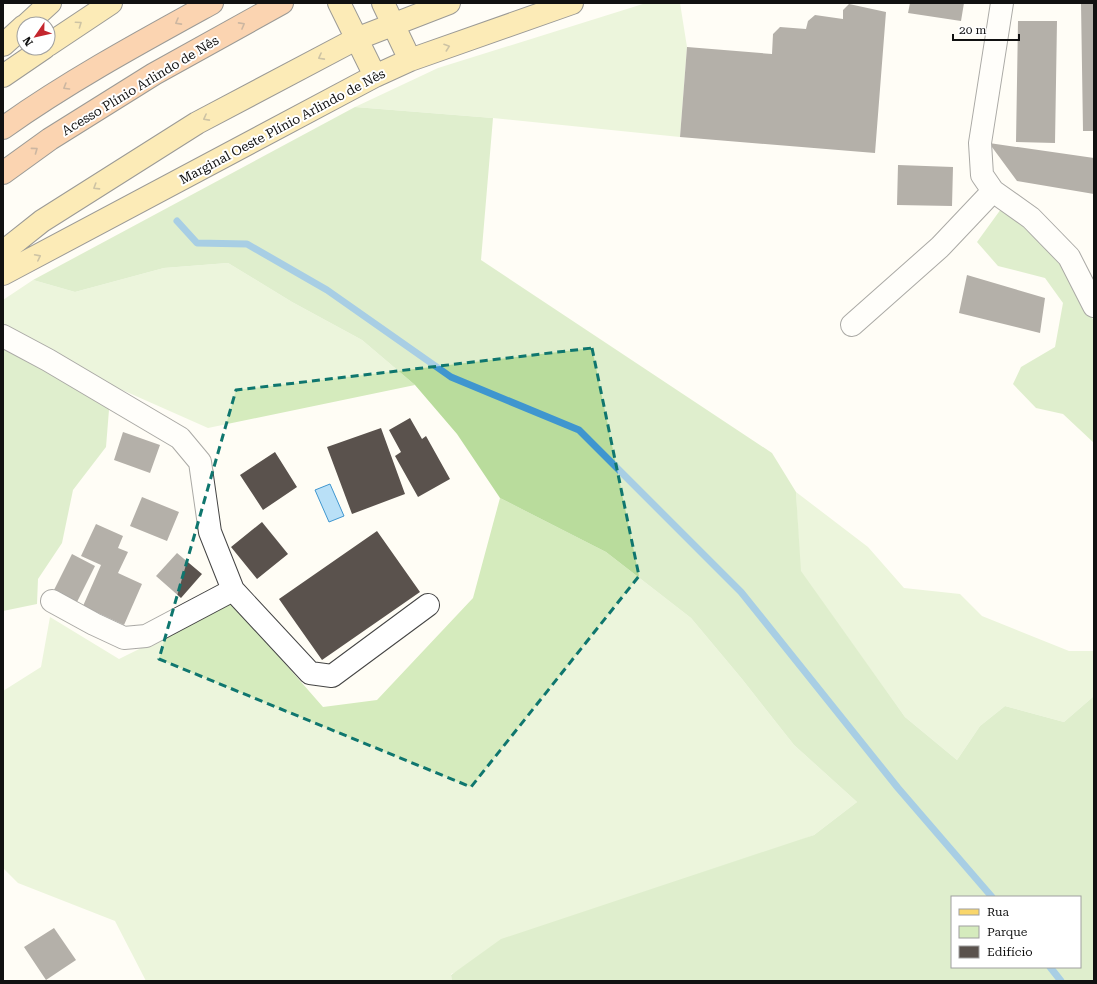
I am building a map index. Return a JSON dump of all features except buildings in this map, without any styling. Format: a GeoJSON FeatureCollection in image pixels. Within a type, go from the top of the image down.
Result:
{"type":"FeatureCollection","features":[{"type":"Feature","properties":{"kind":"highway"},"geometry":{"type":"LineString","coordinates":[[3,128],[52,95],[136,45],[212,3]]}},
{"type":"Feature","properties":{"kind":"highway","name":"Acesso Plínio Arlindo de Nês"},"geometry":{"type":"LineString","coordinates":[[3,173],[50,139],[154,74],[282,3]]}},
{"type":"Feature","properties":{"kind":"main road"},"geometry":{"type":"LineString","coordinates":[[36,16],[50,3]]}},
{"type":"Feature","properties":{"kind":"main road"},"geometry":{"type":"LineString","coordinates":[[56,40],[111,3]]}},
{"type":"Feature","properties":{"kind":"main road"},"geometry":{"type":"LineString","coordinates":[[339,3],[375,76]]}},
{"type":"Feature","properties":{"kind":"main road"},"geometry":{"type":"LineString","coordinates":[[383,3],[410,60]]}},
{"type":"Feature","properties":{"kind":"main road"},"geometry":{"type":"LineString","coordinates":[[3,252],[42,221],[197,123],[356,39],[449,3]]}},
{"type":"Feature","properties":{"kind":"main road","name":"Marginal Oeste Plínio Arlindo de Nês"},"geometry":{"type":"LineString","coordinates":[[3,274],[375,76],[410,60],[572,3]]}},
{"type":"Feature","properties":{"kind":"main road"},"geometry":{"type":"LineString","coordinates":[[3,45],[16,33]]}},
{"type":"Feature","properties":{"kind":"main road"},"geometry":{"type":"LineString","coordinates":[[3,76],[32,56]]}},
{"type":"Feature","properties":{"kind":"street"},"geometry":{"type":"LineString","coordinates":[[1002,3],[980,143],[982,175],[993,190],[1031,218],[1069,257],[1094,306]]}},
{"type":"Feature","properties":{"kind":"street"},"geometry":{"type":"LineString","coordinates":[[852,325],[940,247],[993,190]]}},
{"type":"Feature","properties":{"kind":"street"},"geometry":{"type":"LineString","coordinates":[[1069,257],[1094,270]]}},
{"type":"Feature","properties":{"kind":"street"},"geometry":{"type":"LineString","coordinates":[[3,336],[48,360],[180,438],[200,462],[210,532],[233,590],[310,673],[332,676],[428,605]]}},
{"type":"Feature","properties":{"kind":"street"},"geometry":{"type":"LineString","coordinates":[[52,601],[94,624],[124,638],[146,636],[233,590]]}},
{"type":"Feature","properties":{"kind":"highlighted area"},"geometry":{"type":"Polygon","coordinates":[[[592,348],[639,576],[471,787],[159,659],[236,390],[592,348]]]}},
{"type":"Feature","properties":{"kind":"green space"},"geometry":{"type":"Polygon","coordinates":[[[646,3],[680,3],[687,47],[680,137],[493,118],[355,107],[438,68],[646,3]]]}},
{"type":"Feature","properties":{"kind":"green space"},"geometry":{"type":"Polygon","coordinates":[[[355,107],[493,118],[481,260],[772,453],[796,492],[801,571],[905,717],[957,760],[980,726],[1005,706],[1064,722],[1094,696],[1094,981],[452,981],[451,975],[501,939],[814,835],[857,802],[794,745],[691,618],[606,552],[500,498],[457,434],[415,385],[362,340],[292,302],[228,263],[164,268],[75,292],[33,280],[355,107]]]}},
{"type":"Feature","properties":{"kind":"green space"},"geometry":{"type":"Polygon","coordinates":[[[1001,209],[1025,222],[1060,263],[1094,321],[1094,443],[1063,414],[1036,408],[1013,384],[1021,367],[1055,347],[1063,303],[1045,278],[998,266],[977,242],[1001,209]]]}},
{"type":"Feature","properties":{"kind":"green space"},"geometry":{"type":"Polygon","coordinates":[[[228,263],[292,302],[362,340],[415,385],[208,428],[111,385],[57,356],[3,324],[3,300],[33,280],[75,292],[164,268],[228,263]]]}},
{"type":"Feature","properties":{"kind":"green space"},"geometry":{"type":"Polygon","coordinates":[[[3,324],[57,356],[111,385],[106,447],[73,490],[62,543],[38,579],[37,604],[3,611],[3,324]]]}},
{"type":"Feature","properties":{"kind":"green space"},"geometry":{"type":"Polygon","coordinates":[[[796,492],[868,547],[904,588],[960,594],[982,616],[1069,651],[1094,651],[1094,696],[1064,722],[1005,706],[980,726],[957,760],[905,717],[800,571],[796,492]]]}},
{"type":"Feature","properties":{"kind":"green space"},"geometry":{"type":"Polygon","coordinates":[[[500,498],[606,552],[691,618],[794,745],[857,802],[814,835],[451,974],[452,981],[146,981],[115,921],[18,883],[3,868],[3,691],[41,667],[50,617],[119,659],[232,603],[323,707],[377,700],[473,598],[500,498]]]}},
{"type":"Feature","properties":{"kind":"water"},"geometry":{"type":"Polygon","coordinates":[[[330,484],[344,516],[329,522],[315,490],[330,484]]]}},
{"type":"Feature","properties":{"kind":"waterway"},"geometry":{"type":"LineString","coordinates":[[177,221],[197,243],[247,244],[327,290],[451,377],[579,430],[741,592],[898,788],[991,896]]}},
{"type":"Feature","properties":{"kind":"waterway"},"geometry":{"type":"LineString","coordinates":[[1051,968],[1061,981]]}}]}
